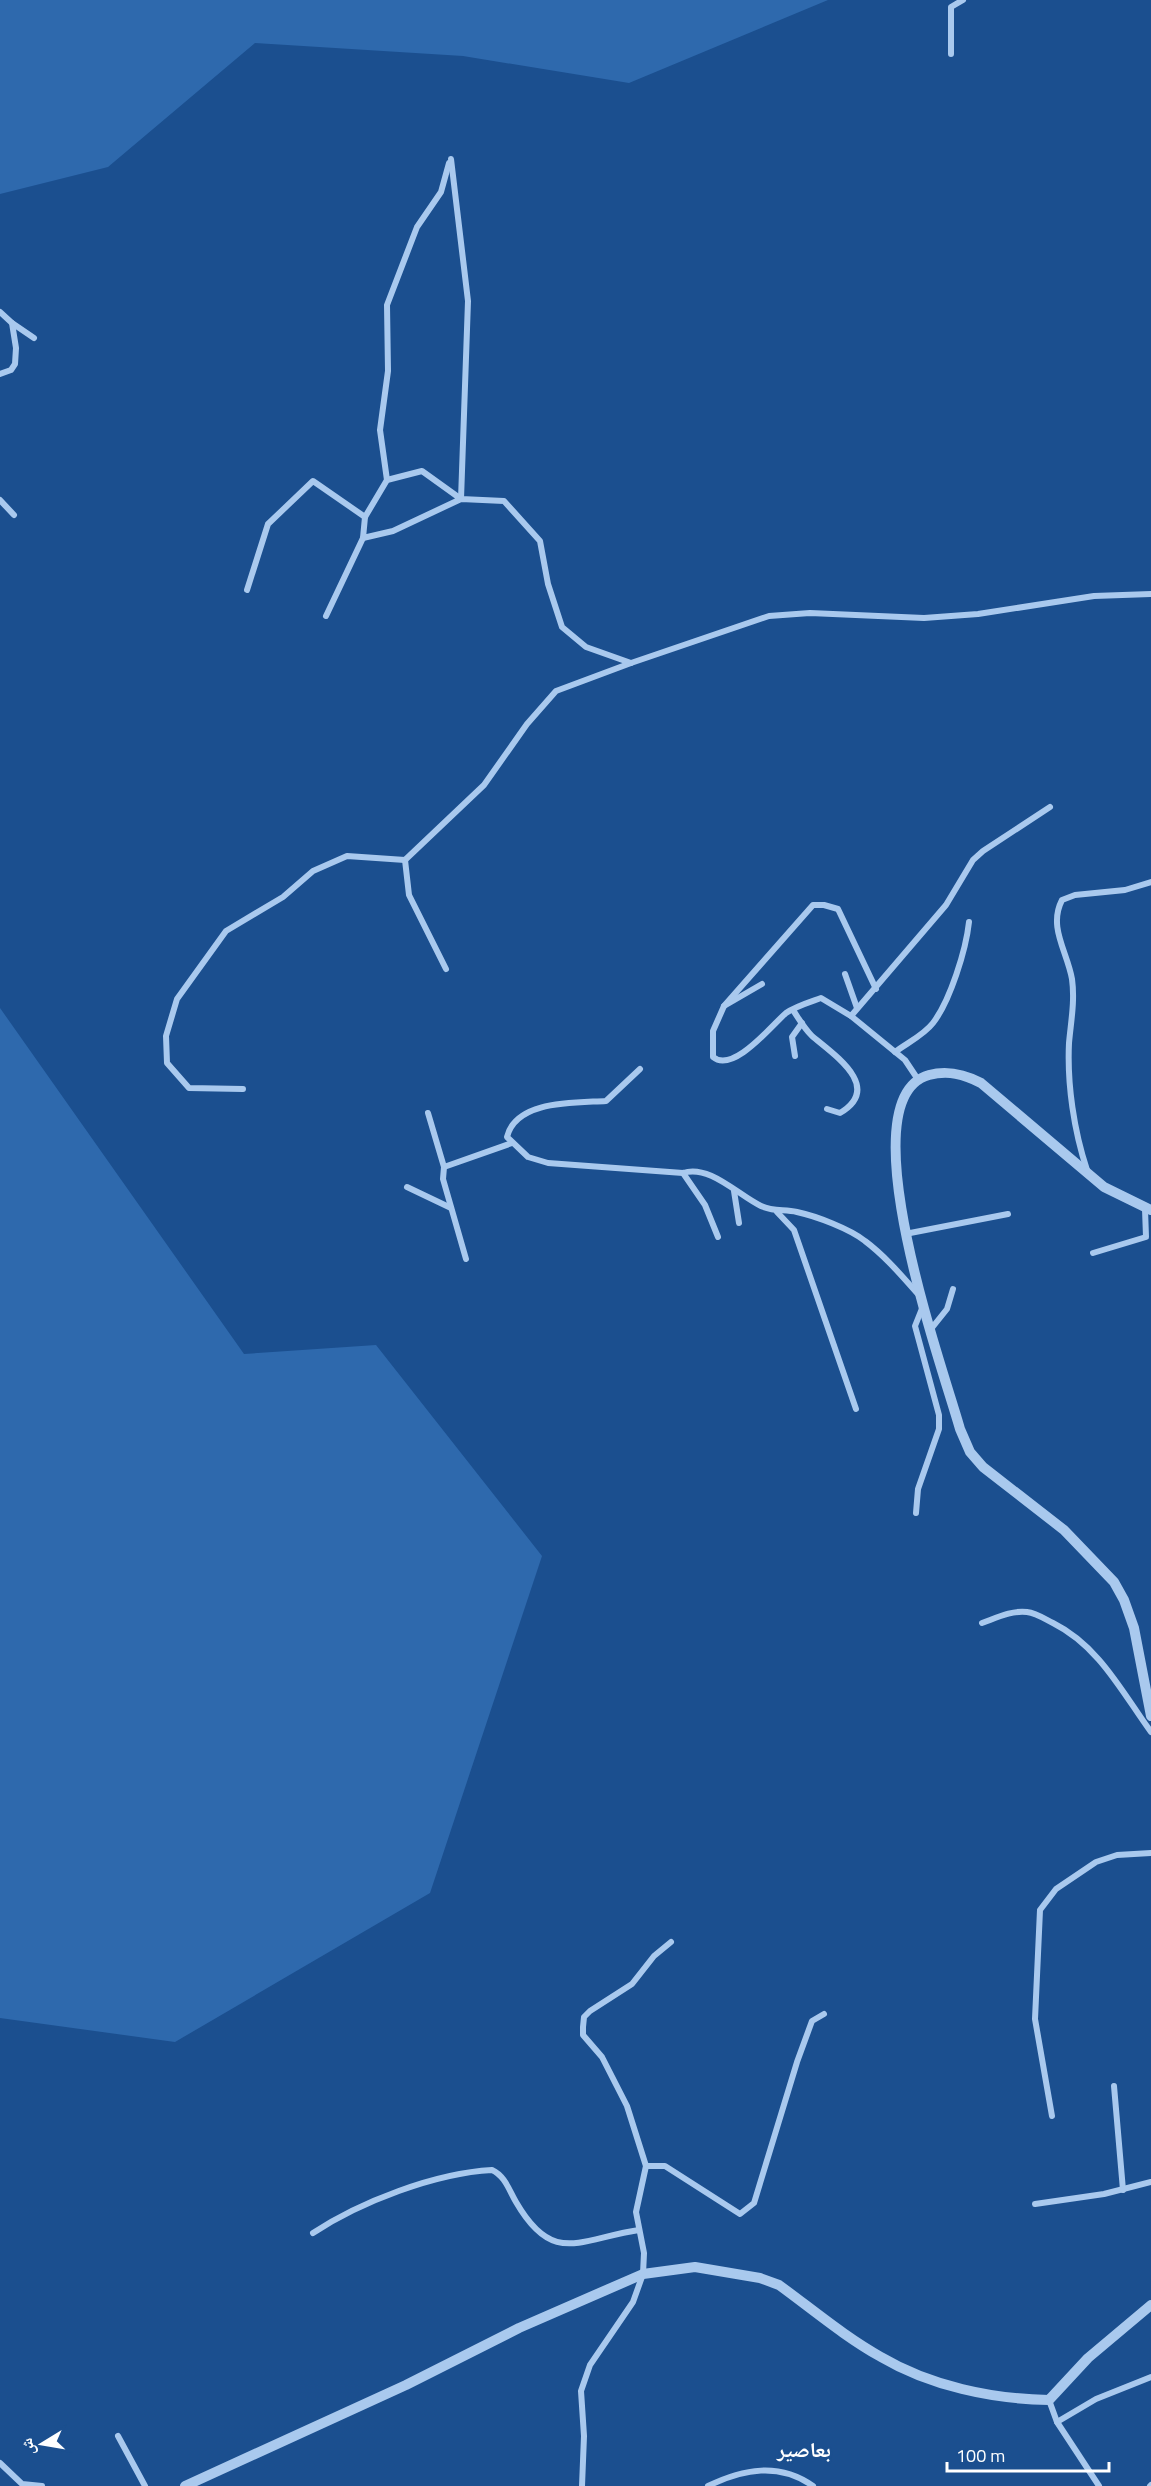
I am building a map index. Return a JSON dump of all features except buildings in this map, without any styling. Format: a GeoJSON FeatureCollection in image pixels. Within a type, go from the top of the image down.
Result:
{"type":"FeatureCollection","features":[{"type":"Feature","properties":{"kind":"street"},"geometry":{"type":"LineString","coordinates":[[951,54],[951,7],[963,0]]}},
{"type":"Feature","properties":{"kind":"street"},"geometry":{"type":"LineString","coordinates":[[326,616],[363,538],[365,517],[387,480],[380,430],[388,371],[387,304],[417,227],[441,192],[451,159],[468,301],[461,499]]}},
{"type":"Feature","properties":{"kind":"street"},"geometry":{"type":"LineString","coordinates":[[0,312],[34,338]]}},
{"type":"Feature","properties":{"kind":"street"},"geometry":{"type":"LineString","coordinates":[[0,374],[11,370],[15,364],[15,335],[12,323]]}},
{"type":"Feature","properties":{"kind":"street"},"geometry":{"type":"LineString","coordinates":[[387,480],[422,471],[461,499]]}},
{"type":"Feature","properties":{"kind":"street"},"geometry":{"type":"LineString","coordinates":[[247,590],[268,524],[313,480],[365,517]]}},
{"type":"Feature","properties":{"kind":"street"},"geometry":{"type":"LineString","coordinates":[[363,538],[393,531],[461,499],[504,501],[540,541],[548,584],[562,627],[586,647],[631,663]]}},
{"type":"Feature","properties":{"kind":"street"},"geometry":{"type":"LineString","coordinates":[[0,500],[14,515]]}},
{"type":"Feature","properties":{"kind":"street"},"geometry":{"type":"LineString","coordinates":[[243,1089],[189,1088],[167,1063],[166,1036],[177,999],[226,931],[283,897],[313,871],[347,856],[405,860],[484,785],[526,724],[556,691],[769,616],[810,612],[924,618],[978,614],[1094,596],[1151,594]]}},
{"type":"Feature","properties":{"kind":"street"},"geometry":{"type":"LineString","coordinates":[[851,1017],[946,905],[973,861],[983,850],[1050,807]]}},
{"type":"Feature","properties":{"kind":"street"},"geometry":{"type":"LineString","coordinates":[[405,860],[409,895],[446,969]]}},
{"type":"Feature","properties":{"kind":"street"},"geometry":{"type":"LineString","coordinates":[[1088,1173],[1081,1152],[1072,1099],[1069,1044],[1074,994],[1068,962],[1055,921],[1057,910],[1062,900],[1075,895],[1125,891],[1151,882]]}},
{"type":"Feature","properties":{"kind":"street"},"geometry":{"type":"LineString","coordinates":[[876,989],[838,909],[824,904],[813,905],[724,1006],[715,1023],[713,1057],[722,1061],[732,1059],[746,1051],[793,1010],[821,998],[851,1017],[905,1060],[917,1078]]}},
{"type":"Feature","properties":{"kind":"street"},"geometry":{"type":"LineString","coordinates":[[895,1052],[932,1025],[943,1006],[967,945],[969,922]]}},
{"type":"Feature","properties":{"kind":"street"},"geometry":{"type":"LineString","coordinates":[[845,974],[857,1008]]}},
{"type":"Feature","properties":{"kind":"street"},"geometry":{"type":"LineString","coordinates":[[724,1006],[762,984]]}},
{"type":"Feature","properties":{"kind":"street"},"geometry":{"type":"LineString","coordinates":[[793,1010],[812,1035],[837,1054],[856,1083],[856,1095],[850,1107],[840,1113],[827,1109]]}},
{"type":"Feature","properties":{"kind":"street"},"geometry":{"type":"LineString","coordinates":[[795,1056],[792,1037],[801,1023]]}},
{"type":"Feature","properties":{"kind":"street"},"geometry":{"type":"LineString","coordinates":[[640,1069],[606,1101],[560,1103],[515,1120],[507,1137],[528,1156],[548,1163],[683,1173],[693,1170],[706,1173],[734,1191],[777,1212],[794,1230],[856,1409]]}},
{"type":"Feature","properties":{"kind":"street"},"geometry":{"type":"LineString","coordinates":[[1093,1253],[1146,1237],[1148,1210],[1104,1187],[981,1083],[954,1073],[938,1072],[917,1078],[901,1100],[896,1117],[896,1171],[904,1234],[960,1429],[970,1452],[994,1477],[1074,1540],[1114,1582],[1124,1600],[1134,1628],[1151,1716]]}},
{"type":"Feature","properties":{"kind":"street"},"geometry":{"type":"LineString","coordinates":[[428,1113],[444,1167],[442,1179],[466,1259]]}},
{"type":"Feature","properties":{"kind":"street"},"geometry":{"type":"LineString","coordinates":[[444,1167],[512,1143]]}},
{"type":"Feature","properties":{"kind":"street"},"geometry":{"type":"LineString","coordinates":[[683,1173],[705,1205],[718,1237]]}},
{"type":"Feature","properties":{"kind":"street"},"geometry":{"type":"LineString","coordinates":[[407,1187],[451,1208]]}},
{"type":"Feature","properties":{"kind":"street"},"geometry":{"type":"LineString","coordinates":[[734,1191],[740,1223]]}},
{"type":"Feature","properties":{"kind":"street"},"geometry":{"type":"LineString","coordinates":[[777,1212],[801,1214],[865,1240],[923,1302]]}},
{"type":"Feature","properties":{"kind":"street"},"geometry":{"type":"LineString","coordinates":[[904,1234],[1008,1214]]}},
{"type":"Feature","properties":{"kind":"street"},"geometry":{"type":"LineString","coordinates":[[931,1329],[947,1309],[953,1289]]}},
{"type":"Feature","properties":{"kind":"street"},"geometry":{"type":"LineString","coordinates":[[916,1513],[918,1490],[939,1429],[939,1415],[915,1326],[923,1302]]}},
{"type":"Feature","properties":{"kind":"street"},"geometry":{"type":"LineString","coordinates":[[982,1623],[1001,1616],[1028,1612],[1060,1627],[1081,1641],[1103,1664],[1151,1732]]}},
{"type":"Feature","properties":{"kind":"street"},"geometry":{"type":"LineString","coordinates":[[1052,2116],[1035,2019],[1040,1910],[1056,1889],[1096,1862],[1117,1855],[1151,1853]]}},
{"type":"Feature","properties":{"kind":"street"},"geometry":{"type":"LineString","coordinates":[[582,2486],[584,2436],[581,2391],[584,2377],[633,2302],[643,2274],[644,2253],[636,2212],[646,2166],[627,2106],[602,2057],[583,2035],[584,2017],[632,1984],[654,1956],[671,1942]]}},
{"type":"Feature","properties":{"kind":"street"},"geometry":{"type":"LineString","coordinates":[[646,2166],[665,2166],[740,2214],[747,2210],[754,2203],[797,2062],[812,2021],[824,2014]]}},
{"type":"Feature","properties":{"kind":"street"},"geometry":{"type":"LineString","coordinates":[[1114,2085],[1123,2190]]}},
{"type":"Feature","properties":{"kind":"street"},"geometry":{"type":"LineString","coordinates":[[313,2233],[361,2205],[444,2177],[492,2170],[504,2179],[526,2220],[546,2240],[574,2244],[606,2235],[639,2230]]}},
{"type":"Feature","properties":{"kind":"street"},"geometry":{"type":"LineString","coordinates":[[1035,2204],[1123,2190],[1151,2182]]}},
{"type":"Feature","properties":{"kind":"street"},"geometry":{"type":"LineString","coordinates":[[185,2486],[406,2385],[519,2328],[643,2274],[695,2267],[760,2278],[779,2285],[879,2356],[919,2376],[1002,2397],[1049,2400]]}},
{"type":"Feature","properties":{"kind":"street"},"geometry":{"type":"LineString","coordinates":[[1049,2400],[1088,2358],[1151,2305]]}},
{"type":"Feature","properties":{"kind":"street"},"geometry":{"type":"LineString","coordinates":[[1057,2422],[1096,2399],[1151,2377]]}},
{"type":"Feature","properties":{"kind":"street"},"geometry":{"type":"LineString","coordinates":[[1049,2400],[1057,2422],[1099,2486]]}},
{"type":"Feature","properties":{"kind":"street"},"geometry":{"type":"LineString","coordinates":[[118,2436],[146,2486]]}},
{"type":"Feature","properties":{"kind":"street"},"geometry":{"type":"LineString","coordinates":[[0,2463],[22,2484],[42,2486]]}},
{"type":"Feature","properties":{"kind":"street"},"geometry":{"type":"LineString","coordinates":[[708,2486],[731,2475],[757,2469],[788,2473],[813,2486]]}},
{"type":"Feature","properties":{"kind":"shaded area"},"geometry":{"type":"Polygon","coordinates":[[[0,0],[828,0],[629,83],[463,56],[255,43],[108,167],[0,194],[0,0]]]}},
{"type":"Feature","properties":{"kind":"shaded area"},"geometry":{"type":"Polygon","coordinates":[[[0,1008],[244,1354],[376,1345],[542,1556],[430,1893],[175,2042],[0,2018],[0,1008]]]}},
{"type":"Feature","properties":{"kind":"district","name":"بعاصير"},"geometry":{"type":"Point","coordinates":[804,2450]}}]}
